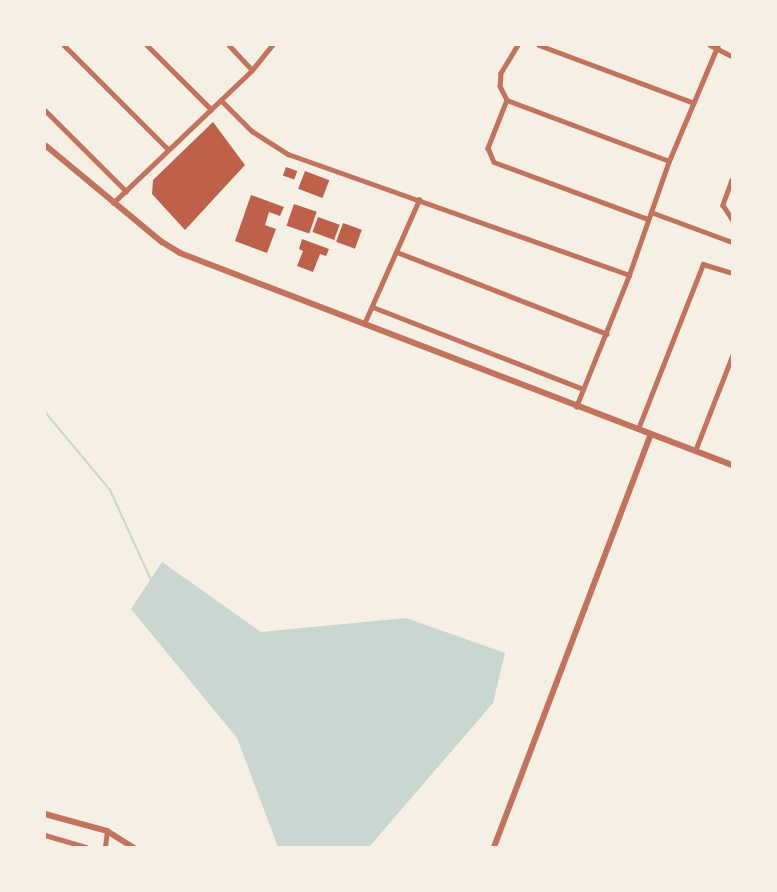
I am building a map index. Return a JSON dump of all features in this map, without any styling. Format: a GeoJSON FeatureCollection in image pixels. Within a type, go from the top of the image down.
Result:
{"type":"FeatureCollection","features":[{"type":"Feature","properties":{"kind":"street"},"geometry":{"type":"LineString","coordinates":[[64,45],[168,149]]}},
{"type":"Feature","properties":{"kind":"street"},"geometry":{"type":"LineString","coordinates":[[147,45],[211,109]]}},
{"type":"Feature","properties":{"kind":"street"},"geometry":{"type":"LineString","coordinates":[[229,45],[252,70]]}},
{"type":"Feature","properties":{"kind":"street"},"geometry":{"type":"LineString","coordinates":[[113,203],[252,70],[272,45]]}},
{"type":"Feature","properties":{"kind":"street"},"geometry":{"type":"LineString","coordinates":[[518,45],[501,73],[500,86],[507,100],[669,161]]}},
{"type":"Feature","properties":{"kind":"street"},"geometry":{"type":"LineString","coordinates":[[539,45],[694,103]]}},
{"type":"Feature","properties":{"kind":"street"},"geometry":{"type":"LineString","coordinates":[[710,45],[732,56]]}},
{"type":"Feature","properties":{"kind":"street"},"geometry":{"type":"LineString","coordinates":[[576,407],[607,334],[669,161],[717,48]]}},
{"type":"Feature","properties":{"kind":"street"},"geometry":{"type":"LineString","coordinates":[[221,100],[252,131],[288,154],[629,275]]}},
{"type":"Feature","properties":{"kind":"street"},"geometry":{"type":"LineString","coordinates":[[507,100],[488,148],[494,162],[648,219]]}},
{"type":"Feature","properties":{"kind":"street"},"geometry":{"type":"LineString","coordinates":[[45,110],[126,190]]}},
{"type":"Feature","properties":{"kind":"street"},"geometry":{"type":"LineString","coordinates":[[45,145],[113,203],[180,253],[732,465]]}},
{"type":"Feature","properties":{"kind":"street"},"geometry":{"type":"LineString","coordinates":[[732,180],[723,205],[732,219]]}},
{"type":"Feature","properties":{"kind":"street"},"geometry":{"type":"LineString","coordinates":[[364,324],[419,200]]}},
{"type":"Feature","properties":{"kind":"street"},"geometry":{"type":"LineString","coordinates":[[651,212],[732,242]]}},
{"type":"Feature","properties":{"kind":"street"},"geometry":{"type":"LineString","coordinates":[[397,252],[607,334]]}},
{"type":"Feature","properties":{"kind":"street"},"geometry":{"type":"LineString","coordinates":[[638,429],[703,264],[732,273]]}},
{"type":"Feature","properties":{"kind":"street"},"geometry":{"type":"LineString","coordinates":[[373,307],[583,389]]}},
{"type":"Feature","properties":{"kind":"street"},"geometry":{"type":"LineString","coordinates":[[695,452],[732,356]]}},
{"type":"Feature","properties":{"kind":"street"},"geometry":{"type":"LineString","coordinates":[[494,847],[651,434]]}},
{"type":"Feature","properties":{"kind":"street"},"geometry":{"type":"LineString","coordinates":[[45,814],[107,831],[132,847]]}},
{"type":"Feature","properties":{"kind":"street"},"geometry":{"type":"LineString","coordinates":[[105,847],[107,831]]}},
{"type":"Feature","properties":{"kind":"street"},"geometry":{"type":"LineString","coordinates":[[45,835],[86,847]]}},
{"type":"Feature","properties":{"kind":"shaded area"},"geometry":{"type":"Polygon","coordinates":[[[162,562],[261,632],[406,618],[505,653],[493,703],[369,847],[278,847],[237,738],[131,609],[162,562]]]}},
{"type":"Feature","properties":{"kind":"building"},"geometry":{"type":"Polygon","coordinates":[[[213,122],[245,165],[185,230],[152,194],[153,180],[213,122]]]}},
{"type":"Feature","properties":{"kind":"building"},"geometry":{"type":"Polygon","coordinates":[[[286,167],[297,171],[294,180],[283,175],[286,167]]]}},
{"type":"Feature","properties":{"kind":"building"},"geometry":{"type":"Polygon","coordinates":[[[305,171],[329,180],[322,198],[298,189],[305,171]]]}},
{"type":"Feature","properties":{"kind":"building"},"geometry":{"type":"Polygon","coordinates":[[[251,195],[284,207],[280,216],[269,212],[265,225],[276,229],[267,253],[235,241],[251,195]]]}},
{"type":"Feature","properties":{"kind":"building"},"geometry":{"type":"Polygon","coordinates":[[[294,204],[317,212],[309,234],[287,226],[294,204]]]}},
{"type":"Feature","properties":{"kind":"building"},"geometry":{"type":"Polygon","coordinates":[[[318,217],[340,225],[334,240],[313,232],[318,217]]]}},
{"type":"Feature","properties":{"kind":"building"},"geometry":{"type":"Polygon","coordinates":[[[343,223],[362,230],[355,249],[336,242],[343,223]]]}},
{"type":"Feature","properties":{"kind":"building"},"geometry":{"type":"Polygon","coordinates":[[[302,239],[329,249],[326,256],[320,254],[313,272],[297,266],[303,251],[299,249],[302,239]]]}},
{"type":"Feature","properties":{"kind":"waterway"},"geometry":{"type":"LineString","coordinates":[[45,412],[110,490],[151,580]]}}]}
